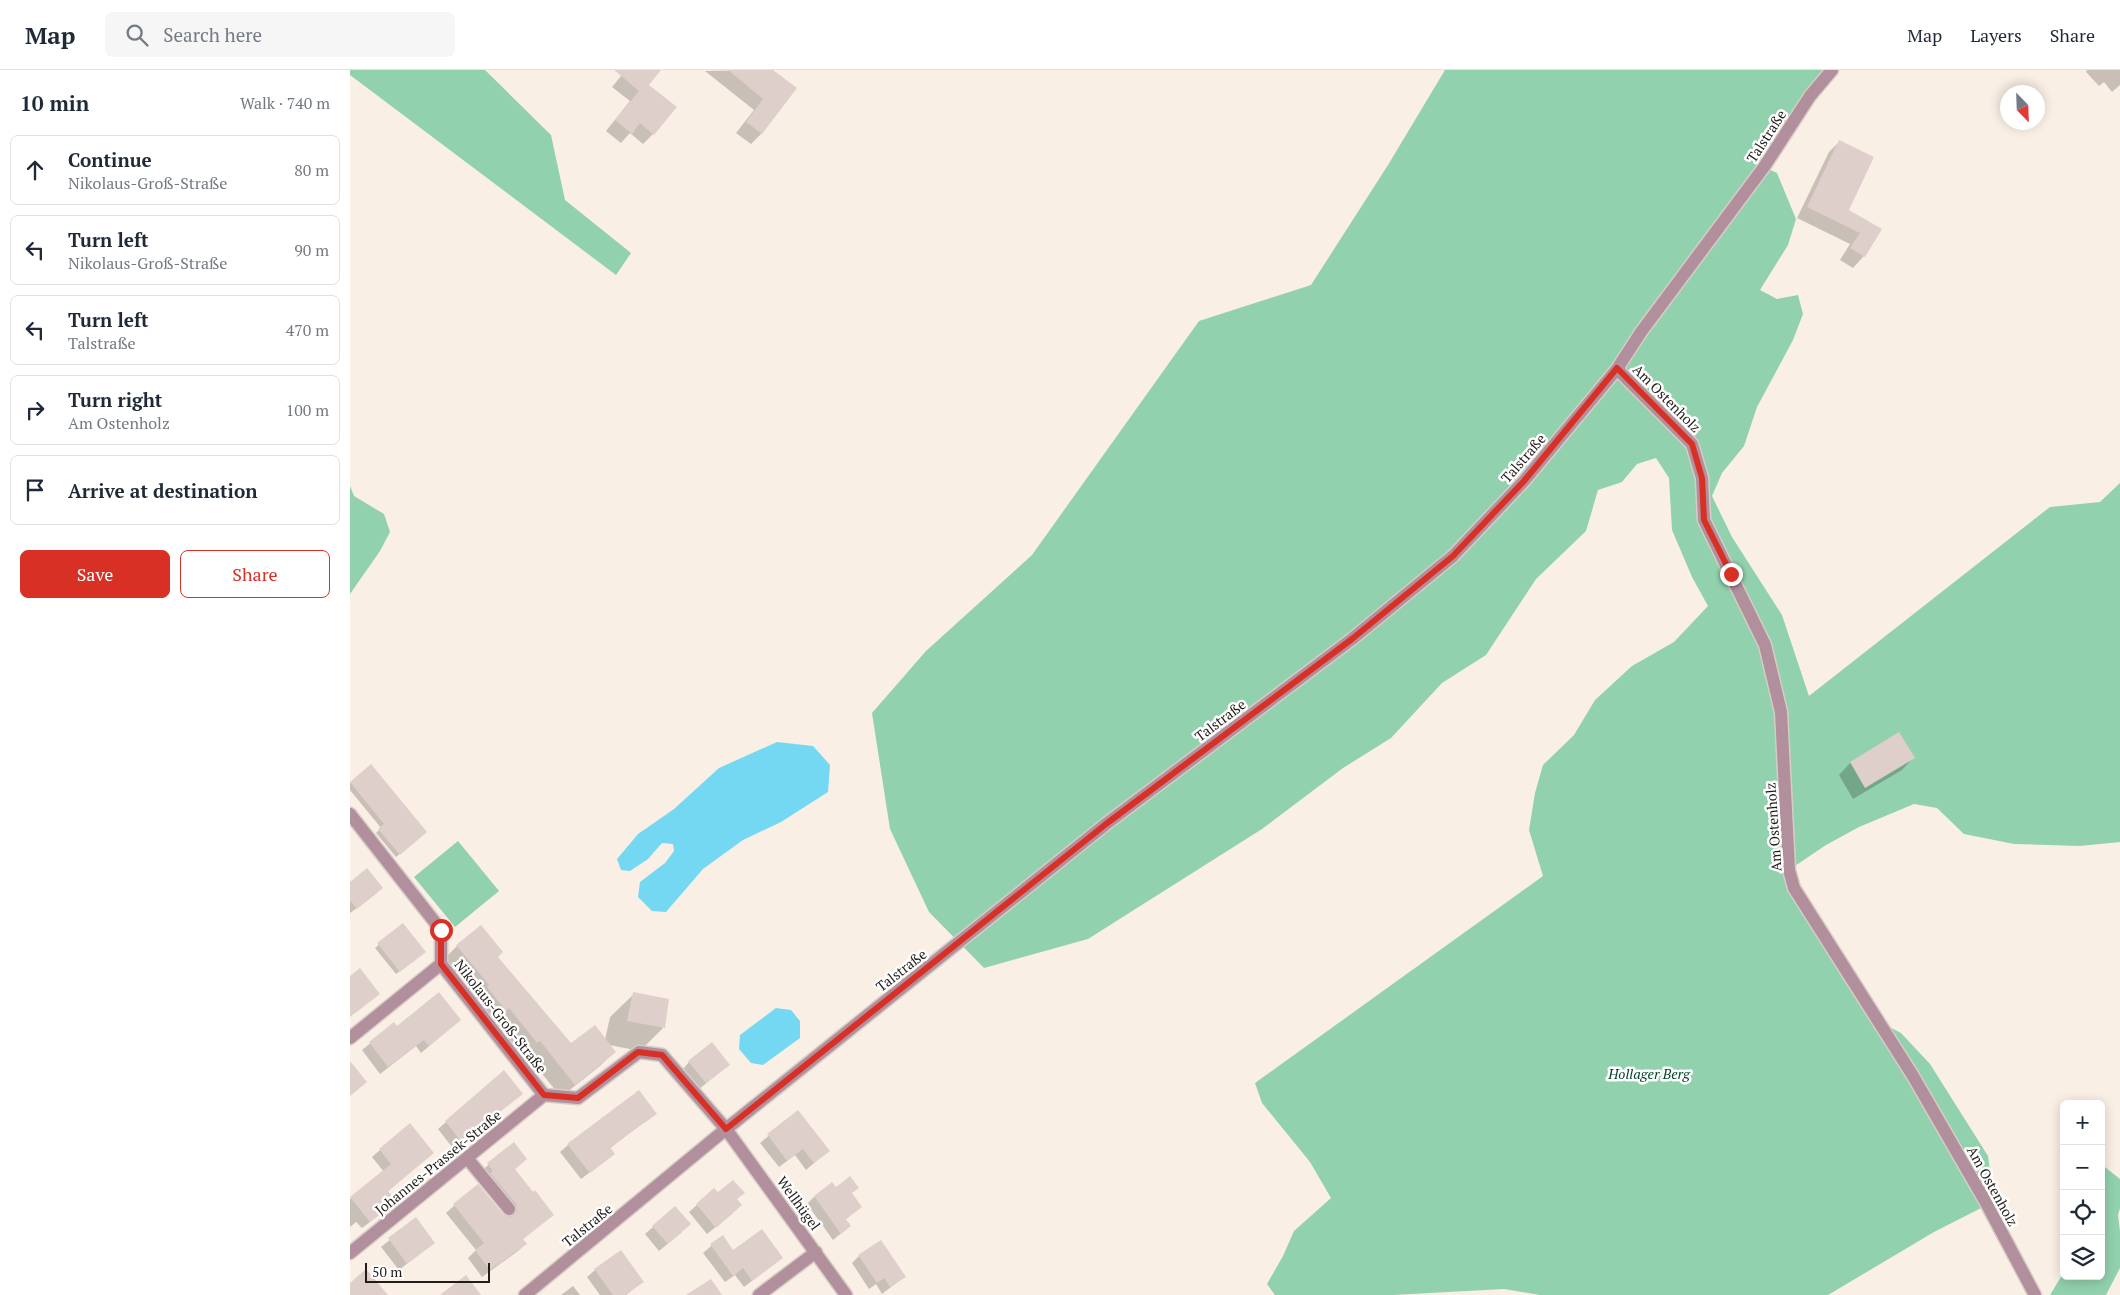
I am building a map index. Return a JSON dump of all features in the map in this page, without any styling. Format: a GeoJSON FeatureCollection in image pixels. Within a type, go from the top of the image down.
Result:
{"type":"FeatureCollection","features":[{"type":"Feature","properties":{"kind":"street","name":"Talstraße"},"geometry":{"type":"LineString","coordinates":[[525,1295],[726,1129],[1106,824],[1352,639],[1453,556],[1524,481],[1617,368],[1641,332],[1764,167],[1810,96],[1832,70]]}},
{"type":"Feature","properties":{"kind":"street","name":"Am Ostenholz"},"geometry":{"type":"LineString","coordinates":[[1617,368],[1692,444],[1702,478],[1704,520],[1765,644],[1781,712],[1788,870],[1794,888],[1913,1076],[1985,1201],[2034,1295]]}},
{"type":"Feature","properties":{"kind":"street","name":"Nikolaus-Groß-Straße"},"geometry":{"type":"LineString","coordinates":[[350,814],[441,930],[441,964],[544,1095],[578,1098],[638,1052],[662,1055],[726,1129]]}},
{"type":"Feature","properties":{"kind":"street"},"geometry":{"type":"LineString","coordinates":[[350,1038],[441,964]]}},
{"type":"Feature","properties":{"kind":"street","name":"Johannes-Prassek-Straße"},"geometry":{"type":"LineString","coordinates":[[350,1253],[544,1095]]}},
{"type":"Feature","properties":{"kind":"street","name":"Wellhügel"},"geometry":{"type":"LineString","coordinates":[[726,1129],[846,1295]]}},
{"type":"Feature","properties":{"kind":"street"},"geometry":{"type":"LineString","coordinates":[[467,1158],[509,1209]]}},
{"type":"Feature","properties":{"kind":"street"},"geometry":{"type":"LineString","coordinates":[[758,1295],[816,1252]]}},
{"type":"Feature","properties":{"kind":"green space"},"geometry":{"type":"Polygon","coordinates":[[[350,70],[485,70],[551,135],[565,200],[631,253],[616,275],[350,75],[350,70]]]}},
{"type":"Feature","properties":{"kind":"green space","name":"Hollager Berg"},"geometry":{"type":"Polygon","coordinates":[[[1445,70],[1832,70],[1764,167],[1777,173],[1796,219],[1788,245],[1760,290],[1777,299],[1798,295],[1803,314],[1793,340],[1757,407],[1744,446],[1722,473],[1712,496],[1732,537],[1782,615],[1809,696],[2050,507],[2100,502],[2120,483],[2120,842],[2079,846],[2014,844],[1964,834],[1937,808],[1914,804],[1859,827],[1826,845],[1789,870],[1878,1021],[1901,1033],[1930,1064],[1988,1156],[1991,1178],[1989,1204],[1934,1232],[1828,1295],[1540,1295],[1504,1289],[1393,1295],[1275,1295],[1267,1284],[1283,1256],[1294,1231],[1331,1198],[1310,1162],[1262,1103],[1255,1083],[1543,876],[1529,830],[1535,793],[1543,765],[1574,735],[1595,700],[1632,666],[1674,642],[1708,606],[1692,577],[1672,530],[1669,478],[1656,458],[1637,464],[1622,482],[1598,490],[1586,531],[1536,579],[1486,655],[1442,683],[1391,738],[1343,768],[1262,829],[1088,939],[984,968],[929,912],[890,829],[872,713],[926,651],[1032,555],[1199,321],[1311,285],[1388,165],[1445,70]]]}},
{"type":"Feature","properties":{"kind":"green space"},"geometry":{"type":"Polygon","coordinates":[[[350,486],[354,496],[384,514],[390,532],[380,551],[350,594],[350,486]]]}},
{"type":"Feature","properties":{"kind":"green space"},"geometry":{"type":"Polygon","coordinates":[[[458,841],[499,891],[455,927],[414,877],[458,841]]]}},
{"type":"Feature","properties":{"kind":"green space"},"geometry":{"type":"Polygon","coordinates":[[[2105,1167],[2120,1179],[2120,1208],[2118,1215],[2120,1268],[2106,1295],[2050,1295],[2060,1279],[2105,1280],[2105,1167]]]}},
{"type":"Feature","properties":{"kind":"water"},"geometry":{"type":"Polygon","coordinates":[[[777,742],[813,746],[830,765],[828,792],[781,822],[743,840],[703,869],[666,912],[652,911],[638,897],[640,882],[665,863],[674,851],[673,844],[662,843],[648,859],[630,871],[621,870],[617,859],[638,834],[674,809],[719,768],[777,742]]]}},
{"type":"Feature","properties":{"kind":"water"},"geometry":{"type":"Polygon","coordinates":[[[776,1008],[791,1010],[800,1021],[800,1038],[763,1065],[751,1063],[739,1049],[740,1035],[776,1008]]]}},
{"type":"Feature","properties":{"kind":"building"},"geometry":{"type":"Polygon","coordinates":[[[614,70],[661,70],[649,85],[677,107],[654,135],[640,123],[632,134],[615,120],[639,91],[614,70]]]}},
{"type":"Feature","properties":{"kind":"building"},"geometry":{"type":"Polygon","coordinates":[[[728,70],[773,70],[797,88],[762,134],[746,122],[763,99],[728,70]]]}},
{"type":"Feature","properties":{"kind":"building"},"geometry":{"type":"Polygon","coordinates":[[[1839,140],[1874,157],[1849,210],[1882,229],[1865,257],[1850,248],[1860,233],[1807,207],[1839,140]]]}},
{"type":"Feature","properties":{"kind":"building"},"geometry":{"type":"Polygon","coordinates":[[[1899,732],[1915,758],[1865,788],[1850,762],[1899,732]]]}},
{"type":"Feature","properties":{"kind":"building"},"geometry":{"type":"Polygon","coordinates":[[[371,764],[427,832],[400,855],[378,829],[384,824],[350,782],[371,764]]]}},
{"type":"Feature","properties":{"kind":"building"},"geometry":{"type":"Polygon","coordinates":[[[367,868],[383,888],[357,909],[350,900],[350,882],[367,868]]]}},
{"type":"Feature","properties":{"kind":"building"},"geometry":{"type":"Polygon","coordinates":[[[403,923],[426,952],[400,972],[377,943],[403,923]]]}},
{"type":"Feature","properties":{"kind":"building"},"geometry":{"type":"Polygon","coordinates":[[[481,925],[503,952],[498,957],[571,1043],[595,1025],[616,1052],[575,1085],[540,1041],[537,1043],[509,1008],[506,1011],[487,987],[489,985],[456,945],[481,925]]]}},
{"type":"Feature","properties":{"kind":"building"},"geometry":{"type":"Polygon","coordinates":[[[360,968],[380,994],[350,1017],[350,976],[360,968]]]}},
{"type":"Feature","properties":{"kind":"building"},"geometry":{"type":"Polygon","coordinates":[[[439,992],[461,1020],[429,1046],[424,1040],[388,1067],[369,1042],[394,1022],[397,1026],[439,992]]]}},
{"type":"Feature","properties":{"kind":"building"},"geometry":{"type":"Polygon","coordinates":[[[633,992],[669,999],[665,1028],[627,1021],[633,992]]]}},
{"type":"Feature","properties":{"kind":"building"},"geometry":{"type":"Polygon","coordinates":[[[712,1042],[730,1065],[706,1083],[688,1061],[712,1042]]]}},
{"type":"Feature","properties":{"kind":"building"},"geometry":{"type":"Polygon","coordinates":[[[350,1061],[367,1082],[350,1096],[350,1061]]]}},
{"type":"Feature","properties":{"kind":"building"},"geometry":{"type":"Polygon","coordinates":[[[504,1070],[523,1094],[460,1140],[445,1121],[504,1070]]]}},
{"type":"Feature","properties":{"kind":"building"},"geometry":{"type":"Polygon","coordinates":[[[639,1090],[657,1114],[610,1147],[615,1154],[590,1173],[567,1144],[639,1090]]]}},
{"type":"Feature","properties":{"kind":"building"},"geometry":{"type":"Polygon","coordinates":[[[798,1110],[830,1151],[814,1163],[803,1149],[787,1161],[767,1134],[798,1110]]]}},
{"type":"Feature","properties":{"kind":"building"},"geometry":{"type":"Polygon","coordinates":[[[410,1123],[434,1153],[388,1191],[396,1201],[370,1222],[350,1197],[391,1164],[379,1149],[410,1123]]]}},
{"type":"Feature","properties":{"kind":"building"},"geometry":{"type":"Polygon","coordinates":[[[514,1142],[527,1159],[515,1169],[533,1192],[535,1190],[554,1215],[523,1239],[527,1244],[490,1270],[475,1250],[484,1243],[453,1204],[478,1184],[503,1214],[510,1217],[514,1215],[517,1211],[516,1204],[490,1173],[493,1171],[487,1163],[514,1142]]]}},
{"type":"Feature","properties":{"kind":"building"},"geometry":{"type":"Polygon","coordinates":[[[850,1176],[859,1188],[852,1193],[862,1207],[846,1219],[851,1226],[841,1234],[814,1196],[832,1182],[836,1187],[850,1176]]]}},
{"type":"Feature","properties":{"kind":"building"},"geometry":{"type":"Polygon","coordinates":[[[733,1180],[745,1193],[737,1199],[742,1205],[716,1228],[696,1204],[714,1188],[718,1192],[733,1180]]]}},
{"type":"Feature","properties":{"kind":"building"},"geometry":{"type":"Polygon","coordinates":[[[675,1206],[691,1224],[668,1244],[652,1226],[675,1206]]]}},
{"type":"Feature","properties":{"kind":"building"},"geometry":{"type":"Polygon","coordinates":[[[416,1217],[435,1243],[407,1264],[388,1238],[416,1217]]]}},
{"type":"Feature","properties":{"kind":"building"},"geometry":{"type":"Polygon","coordinates":[[[762,1229],[783,1258],[752,1281],[743,1268],[733,1276],[710,1244],[723,1235],[733,1250],[762,1229]]]}},
{"type":"Feature","properties":{"kind":"building"},"geometry":{"type":"Polygon","coordinates":[[[881,1240],[906,1277],[890,1287],[884,1278],[877,1283],[858,1255],[881,1240]]]}},
{"type":"Feature","properties":{"kind":"building"},"geometry":{"type":"Polygon","coordinates":[[[621,1250],[644,1282],[625,1295],[613,1295],[594,1269],[621,1250]]]}},
{"type":"Feature","properties":{"kind":"building"},"geometry":{"type":"Polygon","coordinates":[[[366,1269],[388,1295],[350,1295],[350,1283],[366,1269]]]}},
{"type":"Feature","properties":{"kind":"building"},"geometry":{"type":"Polygon","coordinates":[[[466,1275],[481,1295],[440,1295],[466,1275]]]}},
{"type":"Feature","properties":{"kind":"building"},"geometry":{"type":"Polygon","coordinates":[[[711,1279],[722,1295],[686,1295],[711,1279]]]}},
{"type":"Feature","properties":{"kind":"route"},"geometry":{"type":"LineString","coordinates":[[441,930],[441,964],[544,1095],[578,1098],[638,1052],[662,1055],[726,1129],[1106,824],[1352,639],[1453,556],[1524,481],[1617,368],[1692,444],[1702,478],[1704,520],[1731,574]]}}]}
